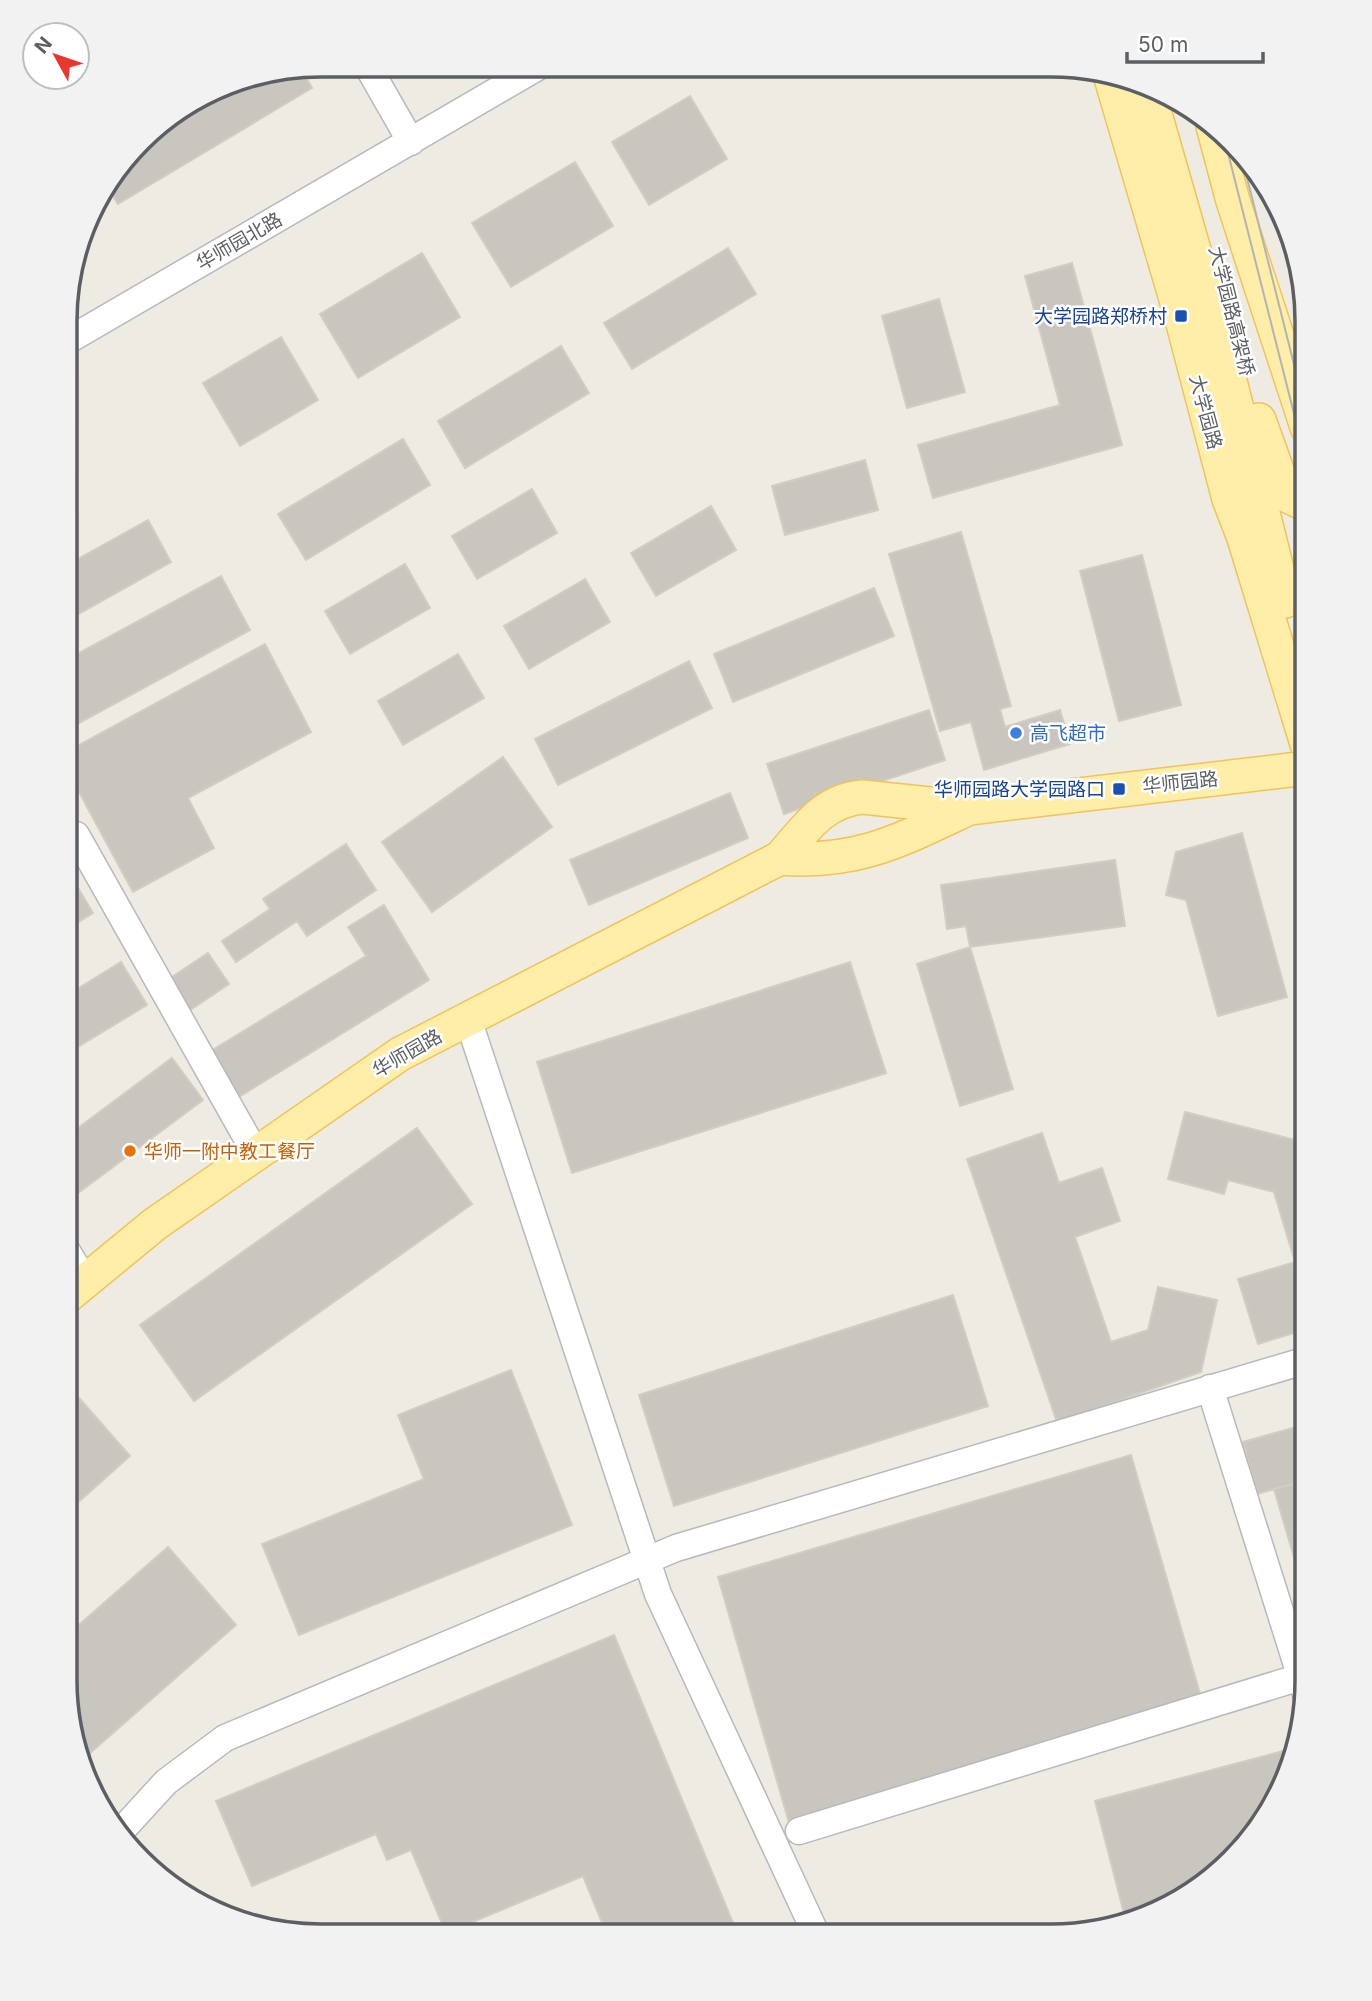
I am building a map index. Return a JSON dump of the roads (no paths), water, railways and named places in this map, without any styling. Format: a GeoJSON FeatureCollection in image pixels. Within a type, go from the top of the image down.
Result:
{"type":"FeatureCollection","features":[{"type":"Feature","properties":{"kind":"main road","name":"大学园路"},"geometry":{"type":"LineString","coordinates":[[1113,85],[1181,316],[1229,499],[1244,538],[1295,704]]}},
{"type":"Feature","properties":{"kind":"main road","name":"大学园路"},"geometry":{"type":"LineString","coordinates":[[1151,99],[1220,341],[1248,419]]}},
{"type":"Feature","properties":{"kind":"main road","name":"大学园路高架桥"},"geometry":{"type":"LineString","coordinates":[[1176,112],[1218,253],[1248,419],[1263,438],[1286,495],[1295,499]]}},
{"type":"Feature","properties":{"kind":"main road"},"geometry":{"type":"LineString","coordinates":[[1217,142],[1233,201],[1295,391]]}},
{"type":"Feature","properties":{"kind":"main road"},"geometry":{"type":"LineString","coordinates":[[1248,419],[1295,656]]}},
{"type":"Feature","properties":{"kind":"main road","name":"华师园路"},"geometry":{"type":"LineString","coordinates":[[969,808],[1295,769]]}},
{"type":"Feature","properties":{"kind":"main road"},"geometry":{"type":"LineString","coordinates":[[780,858],[825,808],[847,799],[862,797],[969,808]]}},
{"type":"Feature","properties":{"kind":"main road"},"geometry":{"type":"LineString","coordinates":[[780,858],[815,861],[860,855],[969,808]]}},
{"type":"Feature","properties":{"kind":"main road","name":"华师园路"},"geometry":{"type":"LineString","coordinates":[[77,1288],[155,1224],[400,1054],[780,858]]}},
{"type":"Feature","properties":{"kind":"street"},"geometry":{"type":"LineString","coordinates":[[374,77],[411,142]]}},
{"type":"Feature","properties":{"kind":"street","name":"华师园北路"},"geometry":{"type":"LineString","coordinates":[[77,335],[521,77]]}},
{"type":"Feature","properties":{"kind":"street"},"geometry":{"type":"LineString","coordinates":[[77,837],[256,1154]]}},
{"type":"Feature","properties":{"kind":"street"},"geometry":{"type":"LineString","coordinates":[[468,1019],[646,1561],[812,1924]]}},
{"type":"Feature","properties":{"kind":"street"},"geometry":{"type":"LineString","coordinates":[[125,1827],[166,1782],[225,1738],[676,1548],[1294,1364]]}},
{"type":"Feature","properties":{"kind":"street"},"geometry":{"type":"LineString","coordinates":[[1210,1388],[1294,1649]]}},
{"type":"Feature","properties":{"kind":"street"},"geometry":{"type":"LineString","coordinates":[[799,1831],[1294,1686]]}},
{"type":"Feature","properties":{"kind":"tram line"},"geometry":{"type":"LineString","coordinates":[[1228,153],[1295,417]]}},
{"type":"Feature","properties":{"kind":"tram line"},"geometry":{"type":"LineString","coordinates":[[1246,175],[1295,368]]}},
{"type":"Feature","properties":{"kind":"place","name":"大学园路郑桥村"},"geometry":{"type":"Point","coordinates":[1181,316]}},
{"type":"Feature","properties":{"kind":"place","name":"高飞超市"},"geometry":{"type":"Point","coordinates":[1016,733]}},
{"type":"Feature","properties":{"kind":"place","name":"华师园路大学园路口"},"geometry":{"type":"Point","coordinates":[1119,789]}},
{"type":"Feature","properties":{"kind":"place","name":"华师一附中教工餐厅"},"geometry":{"type":"Point","coordinates":[130,1151]}}]}
